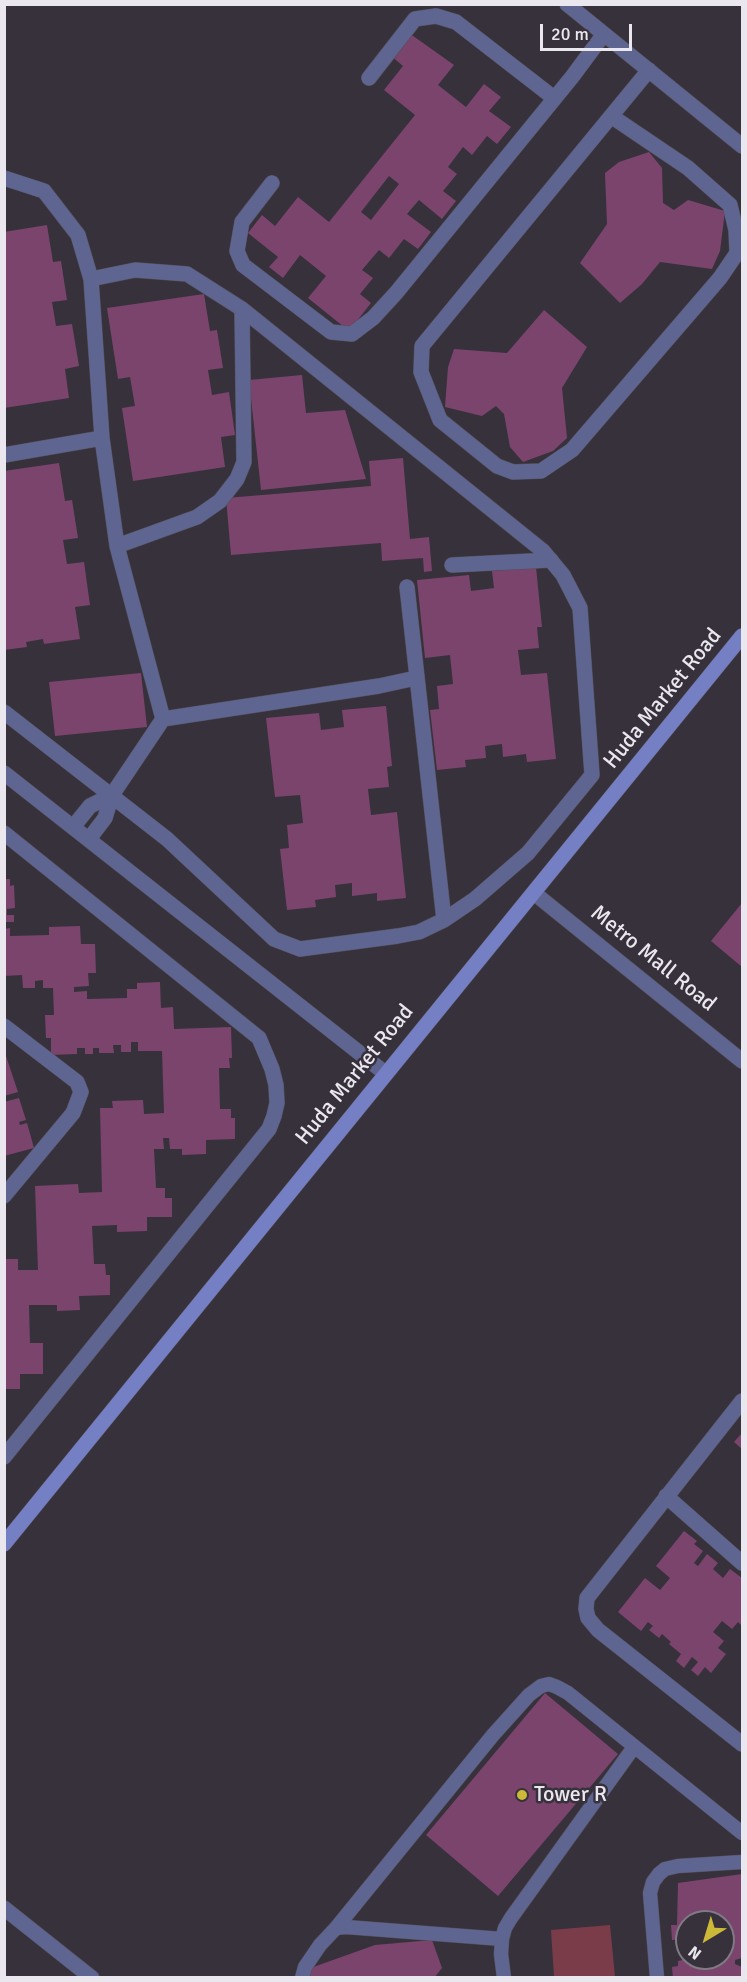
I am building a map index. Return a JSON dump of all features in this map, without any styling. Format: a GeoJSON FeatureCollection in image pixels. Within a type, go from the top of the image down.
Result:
{"type":"FeatureCollection","features":[{"type":"Feature","properties":{"kind":"street"},"geometry":{"type":"LineString","coordinates":[[567,4],[742,146]]}},
{"type":"Feature","properties":{"kind":"street"},"geometry":{"type":"LineString","coordinates":[[369,78],[415,19],[436,16],[456,22],[554,98]]}},
{"type":"Feature","properties":{"kind":"street"},"geometry":{"type":"LineString","coordinates":[[272,183],[242,222],[237,251],[243,264],[331,332],[352,334],[373,318],[396,293],[604,34]]}},
{"type":"Feature","properties":{"kind":"street"},"geometry":{"type":"LineString","coordinates":[[611,116],[688,168],[730,205],[736,230],[737,253],[720,278],[572,450],[541,471],[513,472],[496,466],[440,420],[421,372],[422,346],[611,116],[649,70]]}},
{"type":"Feature","properties":{"kind":"street"},"geometry":{"type":"LineString","coordinates":[[4,178],[44,191],[78,235],[91,279],[102,438],[117,546],[163,719]]}},
{"type":"Feature","properties":{"kind":"street"},"geometry":{"type":"LineString","coordinates":[[4,712],[167,839],[274,939],[300,949],[419,932],[444,920],[475,899],[528,853],[592,775],[580,608],[563,575],[551,560],[520,530],[242,309],[187,274],[135,270],[91,279]]}},
{"type":"Feature","properties":{"kind":"street"},"geometry":{"type":"LineString","coordinates":[[117,546],[197,518],[220,501],[237,480],[244,462],[242,309]]}},
{"type":"Feature","properties":{"kind":"street"},"geometry":{"type":"LineString","coordinates":[[4,455],[102,438]]}},
{"type":"Feature","properties":{"kind":"street"},"geometry":{"type":"LineString","coordinates":[[452,565],[551,560]]}},
{"type":"Feature","properties":{"kind":"street"},"geometry":{"type":"LineString","coordinates":[[407,587],[444,920]]}},
{"type":"Feature","properties":{"kind":"street","name":"Huda Market Road"},"geometry":{"type":"LineString","coordinates":[[4,1544],[742,636]]}},
{"type":"Feature","properties":{"kind":"street"},"geometry":{"type":"LineString","coordinates":[[89,839],[105,818],[112,795],[163,719],[379,686],[416,678]]}},
{"type":"Feature","properties":{"kind":"street"},"geometry":{"type":"LineString","coordinates":[[4,773],[385,1073]]}},
{"type":"Feature","properties":{"kind":"street"},"geometry":{"type":"LineString","coordinates":[[73,826],[90,806],[112,795]]}},
{"type":"Feature","properties":{"kind":"street"},"geometry":{"type":"LineString","coordinates":[[4,833],[259,1038],[272,1069],[277,1103],[268,1129],[4,1457]]}},
{"type":"Feature","properties":{"kind":"street","name":"Metro Mall Road"},"geometry":{"type":"LineString","coordinates":[[534,893],[742,1061]]}},
{"type":"Feature","properties":{"kind":"street"},"geometry":{"type":"LineString","coordinates":[[4,1026],[77,1082],[81,1092],[73,1113],[4,1196]]}},
{"type":"Feature","properties":{"kind":"street"},"geometry":{"type":"LineString","coordinates":[[740,1736],[597,1630],[588,1618],[586,1609],[587,1598],[742,1401]]}},
{"type":"Feature","properties":{"kind":"street"},"geometry":{"type":"LineString","coordinates":[[666,1496],[742,1563]]}},
{"type":"Feature","properties":{"kind":"street"},"geometry":{"type":"LineString","coordinates":[[4,1908],[92,1977]]}},
{"type":"Feature","properties":{"kind":"lane"},"geometry":{"type":"LineString","coordinates":[[302,1977],[305,1967],[320,1945],[508,1718],[529,1695],[541,1686],[549,1684],[568,1693],[742,1833]]}},
{"type":"Feature","properties":{"kind":"lane"},"geometry":{"type":"LineString","coordinates":[[504,1977],[501,1954],[505,1928],[634,1747]]}},
{"type":"Feature","properties":{"kind":"lane"},"geometry":{"type":"LineString","coordinates":[[657,1977],[650,1893],[653,1882],[665,1869],[678,1866],[742,1863]]}},
{"type":"Feature","properties":{"kind":"lane"},"geometry":{"type":"LineString","coordinates":[[336,1928],[502,1940]]}},
{"type":"Feature","properties":{"kind":"shaded area"},"geometry":{"type":"Polygon","coordinates":[[[610,1925],[615,1977],[554,1977],[551,1930],[610,1925]]]}},
{"type":"Feature","properties":{"kind":"building"},"geometry":{"type":"Polygon","coordinates":[[[409,33],[454,65],[438,85],[466,107],[484,84],[501,97],[489,111],[511,127],[497,144],[487,136],[472,155],[463,147],[448,167],[457,174],[443,191],[456,201],[442,219],[419,200],[407,214],[431,232],[418,249],[404,239],[389,258],[379,250],[362,270],[373,278],[360,294],[371,303],[349,331],[308,298],[326,276],[300,255],[283,278],[269,267],[278,257],[248,233],[262,215],[275,226],[298,197],[329,222],[415,115],[384,90],[403,66],[390,55],[409,33]],[[389,176],[361,212],[371,220],[399,184],[389,176]]]}},
{"type":"Feature","properties":{"kind":"building"},"geometry":{"type":"Polygon","coordinates":[[[649,152],[662,168],[663,203],[674,210],[688,200],[725,211],[720,251],[712,269],[660,262],[642,284],[620,303],[580,263],[607,224],[605,173],[619,162],[649,152]]]}},
{"type":"Feature","properties":{"kind":"building"},"geometry":{"type":"Polygon","coordinates":[[[47,225],[53,262],[61,261],[67,300],[52,302],[56,326],[72,324],[79,366],[65,369],[69,398],[4,408],[4,232],[47,225]]]}},
{"type":"Feature","properties":{"kind":"building"},"geometry":{"type":"Polygon","coordinates":[[[204,294],[210,331],[217,330],[223,368],[208,370],[212,395],[229,392],[235,435],[221,437],[225,467],[133,481],[122,408],[135,406],[130,377],[118,379],[107,308],[204,294]]]}},
{"type":"Feature","properties":{"kind":"building"},"geometry":{"type":"Polygon","coordinates":[[[544,310],[587,347],[562,388],[567,438],[553,451],[523,462],[510,447],[504,414],[496,406],[482,416],[445,407],[448,367],[454,349],[507,353],[544,310]]]}},
{"type":"Feature","properties":{"kind":"building"},"geometry":{"type":"Polygon","coordinates":[[[302,375],[306,413],[345,410],[366,479],[261,490],[249,380],[302,375]]]}},
{"type":"Feature","properties":{"kind":"building"},"geometry":{"type":"Polygon","coordinates":[[[403,458],[410,539],[429,537],[432,571],[424,572],[423,558],[382,561],[381,543],[231,555],[226,498],[371,486],[369,461],[403,458]]]}},
{"type":"Feature","properties":{"kind":"building"},"geometry":{"type":"Polygon","coordinates":[[[59,463],[65,501],[72,500],[78,538],[63,540],[67,564],[84,562],[90,605],[75,607],[80,639],[44,644],[43,639],[26,642],[27,647],[4,650],[4,471],[59,463]]]}},
{"type":"Feature","properties":{"kind":"building"},"geometry":{"type":"Polygon","coordinates":[[[536,567],[542,627],[537,627],[539,648],[518,650],[521,675],[547,673],[556,759],[527,762],[526,754],[503,757],[502,744],[485,746],[486,758],[465,760],[466,767],[437,770],[430,710],[439,709],[437,686],[453,684],[450,655],[425,658],[417,580],[469,575],[471,591],[494,588],[492,571],[536,567]]]}},
{"type":"Feature","properties":{"kind":"building"},"geometry":{"type":"Polygon","coordinates":[[[141,673],[147,727],[55,736],[49,682],[141,673]]]}},
{"type":"Feature","properties":{"kind":"building"},"geometry":{"type":"Polygon","coordinates":[[[386,706],[392,766],[387,767],[389,787],[368,789],[371,815],[397,812],[406,898],[377,901],[377,893],[352,896],[352,883],[335,885],[336,897],[315,900],[316,907],[287,910],[280,849],[289,848],[287,825],[303,823],[300,795],[275,797],[266,718],[319,713],[321,730],[344,727],[342,710],[386,706]]]}},
{"type":"Feature","properties":{"kind":"building"},"geometry":{"type":"Polygon","coordinates":[[[4,879],[10,879],[10,886],[14,885],[15,908],[7,909],[7,915],[14,915],[14,922],[4,922],[4,879]]]}},
{"type":"Feature","properties":{"kind":"building"},"geometry":{"type":"Polygon","coordinates":[[[742,903],[742,967],[711,941],[742,903]]]}},
{"type":"Feature","properties":{"kind":"building"},"geometry":{"type":"Polygon","coordinates":[[[80,926],[81,944],[95,944],[96,973],[88,973],[89,986],[74,987],[74,992],[87,991],[87,999],[127,998],[127,989],[137,989],[137,983],[160,982],[161,1008],[173,1007],[174,1029],[231,1027],[230,1068],[219,1068],[220,1109],[231,1109],[231,1118],[235,1118],[235,1139],[206,1140],[206,1154],[182,1155],[182,1149],[170,1149],[169,1138],[163,1138],[164,1149],[154,1149],[156,1188],[165,1188],[165,1198],[172,1198],[172,1217],[147,1217],[147,1231],[117,1232],[117,1225],[92,1226],[94,1264],[105,1264],[106,1275],[110,1275],[110,1295],[79,1296],[80,1310],[57,1311],[57,1305],[29,1305],[30,1343],[43,1343],[43,1374],[20,1374],[20,1389],[4,1389],[4,1259],[18,1259],[18,1270],[38,1270],[35,1186],[78,1184],[79,1193],[102,1192],[100,1108],[113,1108],[112,1101],[143,1100],[144,1114],[164,1113],[162,1051],[138,1051],[138,1042],[131,1042],[131,1052],[121,1052],[121,1045],[113,1045],[114,1053],[99,1053],[99,1048],[93,1048],[93,1054],[85,1054],[85,1048],[77,1048],[77,1054],[51,1055],[51,1038],[46,1038],[45,1015],[54,1015],[53,988],[43,988],[43,980],[35,981],[35,988],[23,988],[22,975],[4,976],[4,929],[10,928],[10,936],[49,935],[49,927],[80,926]]]}},
{"type":"Feature","properties":{"kind":"building"},"geometry":{"type":"Polygon","coordinates":[[[4,1050],[18,1092],[4,1096],[4,1050]]]}},
{"type":"Feature","properties":{"kind":"building"},"geometry":{"type":"Polygon","coordinates":[[[19,1098],[26,1120],[19,1122],[20,1125],[27,1123],[34,1148],[4,1156],[4,1102],[19,1098]]]}},
{"type":"Feature","properties":{"kind":"building"},"geometry":{"type":"Polygon","coordinates":[[[742,1433],[742,1449],[734,1442],[742,1433]]]}},
{"type":"Feature","properties":{"kind":"building"},"geometry":{"type":"Polygon","coordinates":[[[684,1531],[697,1541],[694,1544],[703,1551],[694,1563],[698,1566],[707,1554],[718,1563],[713,1569],[723,1578],[730,1569],[742,1578],[742,1626],[738,1622],[732,1629],[722,1621],[713,1632],[724,1641],[718,1648],[726,1654],[711,1673],[705,1667],[698,1676],[691,1670],[698,1662],[692,1657],[684,1668],[676,1661],[681,1654],[669,1644],[671,1642],[662,1634],[659,1638],[649,1630],[653,1626],[648,1622],[641,1631],[618,1612],[645,1578],[660,1590],[670,1578],[656,1566],[684,1531]]]}},
{"type":"Feature","properties":{"kind":"building","name":"Tower R"},"geometry":{"type":"Polygon","coordinates":[[[545,1693],[618,1754],[498,1896],[426,1835],[545,1693]]]}},
{"type":"Feature","properties":{"kind":"building"},"geometry":{"type":"Polygon","coordinates":[[[742,1874],[742,1958],[735,1960],[735,1910],[677,1910],[678,1883],[742,1874]]]}},
{"type":"Feature","properties":{"kind":"building"},"geometry":{"type":"Polygon","coordinates":[[[671,1925],[675,1925],[675,1940],[672,1940],[671,1925]]]}},
{"type":"Feature","properties":{"kind":"building"},"geometry":{"type":"Polygon","coordinates":[[[432,1940],[442,1968],[434,1978],[307,1978],[305,1970],[375,1945],[432,1940]]]}},
{"type":"Feature","properties":{"kind":"building"},"geometry":{"type":"Polygon","coordinates":[[[735,1964],[742,1967],[742,1978],[673,1978],[672,1967],[675,1966],[675,1970],[735,1970],[735,1964]]]}},
{"type":"Feature","properties":{"kind":"place","name":"Tower R"},"geometry":{"type":"Point","coordinates":[522,1795]}}]}
